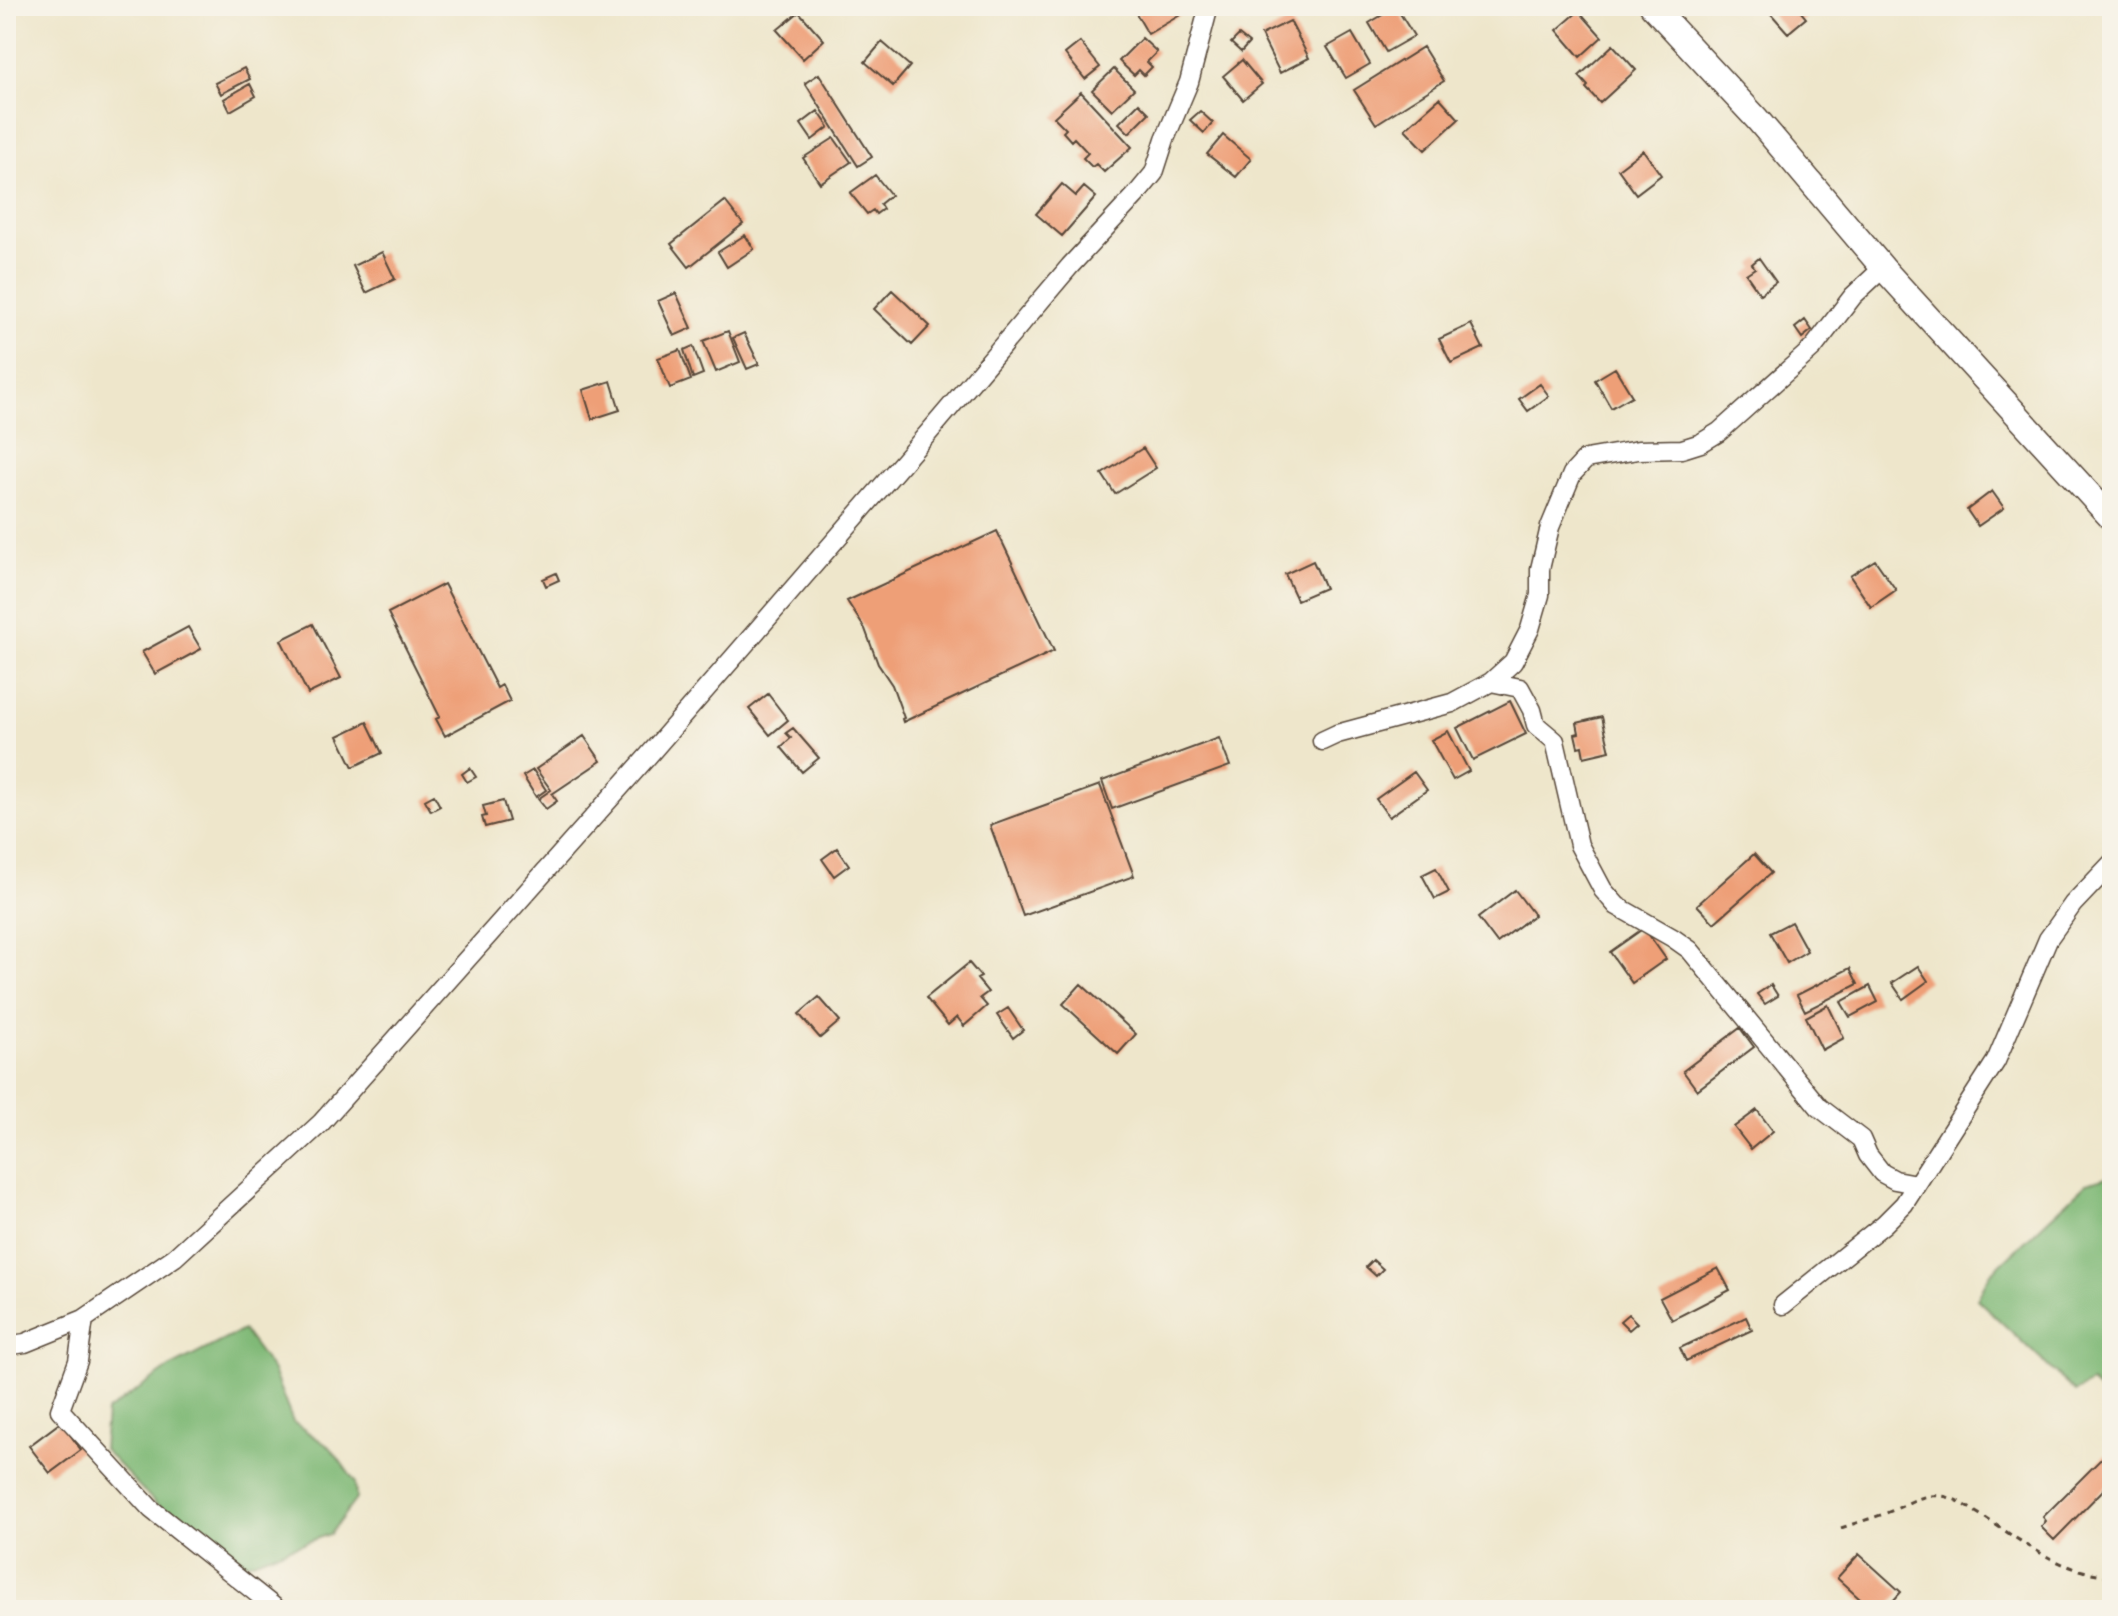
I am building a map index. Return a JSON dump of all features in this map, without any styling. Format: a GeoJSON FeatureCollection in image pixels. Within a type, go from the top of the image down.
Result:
{"type":"FeatureCollection","features":[{"type":"Feature","properties":{"kind":"main road"},"geometry":{"type":"LineString","coordinates":[[1652,6],[1757,119],[1883,268],[2112,519]]}},
{"type":"Feature","properties":{"kind":"street"},"geometry":{"type":"LineString","coordinates":[[6,1346],[25,1343],[84,1319],[175,1257],[321,1123],[648,756],[1154,173],[1189,82],[1209,6]]}},
{"type":"Feature","properties":{"kind":"street"},"geometry":{"type":"LineString","coordinates":[[1322,741],[1337,734],[1452,703],[1491,682],[1513,662],[1530,629],[1540,595],[1540,569],[1550,527],[1572,474],[1586,459],[1638,450],[1682,449],[1701,443],[1719,432],[1813,348],[1853,296],[1883,268]]}},
{"type":"Feature","properties":{"kind":"street"},"geometry":{"type":"LineString","coordinates":[[1491,682],[1520,688],[1536,725],[1555,741],[1579,845],[1603,890],[1617,906],[1690,950],[1819,1107],[1861,1139],[1868,1155],[1882,1173],[1895,1180],[1916,1184]]}},
{"type":"Feature","properties":{"kind":"street"},"geometry":{"type":"LineString","coordinates":[[1783,1305],[1884,1224],[1904,1204],[1996,1061],[2048,939],[2073,904],[2112,863]]}},
{"type":"Feature","properties":{"kind":"street"},"geometry":{"type":"LineString","coordinates":[[84,1319],[78,1361],[60,1410],[151,1509],[278,1610]]}},
{"type":"Feature","properties":{"kind":"path"},"geometry":{"type":"LineString","coordinates":[[1841,1528],[1893,1510],[1910,1500],[1942,1496],[1957,1500],[2033,1550],[2054,1560],[2099,1575],[2112,1575]]}},
{"type":"Feature","properties":{"kind":"green space"},"geometry":{"type":"Polygon","coordinates":[[[2112,1175],[2112,1402],[2091,1383],[2075,1392],[1977,1299],[1990,1274],[2087,1183],[2112,1175]]]}},
{"type":"Feature","properties":{"kind":"green space"},"geometry":{"type":"Polygon","coordinates":[[[243,1330],[273,1371],[293,1422],[331,1448],[355,1482],[356,1499],[330,1534],[241,1565],[226,1561],[169,1517],[103,1449],[106,1412],[169,1368],[243,1330]]]}},
{"type":"Feature","properties":{"kind":"building"},"geometry":{"type":"Polygon","coordinates":[[[1177,6],[1182,14],[1148,34],[1133,8],[1177,6]]]}},
{"type":"Feature","properties":{"kind":"building"},"geometry":{"type":"Polygon","coordinates":[[[1764,6],[1796,6],[1806,18],[1788,33],[1764,6]]]}},
{"type":"Feature","properties":{"kind":"building"},"geometry":{"type":"Polygon","coordinates":[[[1396,7],[1414,36],[1386,52],[1369,23],[1396,7]]]}},
{"type":"Feature","properties":{"kind":"building"},"geometry":{"type":"Polygon","coordinates":[[[1579,11],[1602,37],[1580,57],[1557,30],[1579,11]]]}},
{"type":"Feature","properties":{"kind":"building"},"geometry":{"type":"Polygon","coordinates":[[[799,12],[824,40],[803,59],[777,30],[799,12]]]}},
{"type":"Feature","properties":{"kind":"building"},"geometry":{"type":"Polygon","coordinates":[[[1290,21],[1309,58],[1280,73],[1261,35],[1290,21]]]}},
{"type":"Feature","properties":{"kind":"building"},"geometry":{"type":"Polygon","coordinates":[[[1352,33],[1370,64],[1346,78],[1327,47],[1352,33]]]}},
{"type":"Feature","properties":{"kind":"building"},"geometry":{"type":"Polygon","coordinates":[[[1239,35],[1249,43],[1241,52],[1231,43],[1239,35]]]}},
{"type":"Feature","properties":{"kind":"building"},"geometry":{"type":"Polygon","coordinates":[[[1142,38],[1157,52],[1147,62],[1152,67],[1144,75],[1139,70],[1134,75],[1119,61],[1142,38]]]}},
{"type":"Feature","properties":{"kind":"building"},"geometry":{"type":"Polygon","coordinates":[[[882,42],[910,66],[893,86],[865,62],[882,42]]]}},
{"type":"Feature","properties":{"kind":"building"},"geometry":{"type":"Polygon","coordinates":[[[1080,42],[1100,67],[1085,79],[1065,54],[1080,42]]]}},
{"type":"Feature","properties":{"kind":"building"},"geometry":{"type":"Polygon","coordinates":[[[1613,45],[1636,70],[1600,103],[1579,76],[1613,45]]]}},
{"type":"Feature","properties":{"kind":"building"},"geometry":{"type":"Polygon","coordinates":[[[1423,47],[1444,81],[1376,124],[1354,90],[1423,47]]]}},
{"type":"Feature","properties":{"kind":"building"},"geometry":{"type":"Polygon","coordinates":[[[1242,60],[1262,84],[1243,100],[1223,76],[1242,60]]]}},
{"type":"Feature","properties":{"kind":"building"},"geometry":{"type":"Polygon","coordinates":[[[244,68],[250,79],[221,94],[215,83],[244,68]]]}},
{"type":"Feature","properties":{"kind":"building"},"geometry":{"type":"Polygon","coordinates":[[[1114,69],[1134,89],[1112,110],[1092,90],[1114,69]]]}},
{"type":"Feature","properties":{"kind":"building"},"geometry":{"type":"Polygon","coordinates":[[[819,74],[872,157],[858,166],[805,83],[819,74]]]}},
{"type":"Feature","properties":{"kind":"building"},"geometry":{"type":"Polygon","coordinates":[[[250,84],[256,96],[230,111],[224,99],[250,84]]]}},
{"type":"Feature","properties":{"kind":"building"},"geometry":{"type":"Polygon","coordinates":[[[1081,92],[1132,147],[1104,172],[1096,164],[1092,167],[1083,158],[1088,153],[1074,138],[1071,141],[1063,132],[1066,129],[1054,117],[1081,92]]]}},
{"type":"Feature","properties":{"kind":"building"},"geometry":{"type":"Polygon","coordinates":[[[1440,98],[1459,119],[1425,150],[1405,129],[1440,98]]]}},
{"type":"Feature","properties":{"kind":"building"},"geometry":{"type":"Polygon","coordinates":[[[1139,103],[1149,113],[1129,133],[1119,123],[1139,103]]]}},
{"type":"Feature","properties":{"kind":"building"},"geometry":{"type":"Polygon","coordinates":[[[818,111],[829,127],[812,140],[801,124],[818,111]]]}},
{"type":"Feature","properties":{"kind":"building"},"geometry":{"type":"Polygon","coordinates":[[[1200,111],[1213,123],[1204,133],[1190,120],[1200,111]]]}},
{"type":"Feature","properties":{"kind":"building"},"geometry":{"type":"Polygon","coordinates":[[[1223,135],[1251,159],[1236,177],[1207,154],[1223,135]]]}},
{"type":"Feature","properties":{"kind":"building"},"geometry":{"type":"Polygon","coordinates":[[[834,138],[851,162],[820,183],[803,158],[834,138]]]}},
{"type":"Feature","properties":{"kind":"building"},"geometry":{"type":"Polygon","coordinates":[[[1643,150],[1661,175],[1636,194],[1618,169],[1643,150]]]}},
{"type":"Feature","properties":{"kind":"building"},"geometry":{"type":"Polygon","coordinates":[[[875,175],[891,195],[880,204],[883,209],[876,214],[873,210],[867,214],[850,193],[875,175]]]}},
{"type":"Feature","properties":{"kind":"building"},"geometry":{"type":"Polygon","coordinates":[[[1062,184],[1076,196],[1084,187],[1096,197],[1062,236],[1036,214],[1062,184]]]}},
{"type":"Feature","properties":{"kind":"building"},"geometry":{"type":"Polygon","coordinates":[[[725,201],[743,224],[689,267],[671,244],[725,201]]]}},
{"type":"Feature","properties":{"kind":"building"},"geometry":{"type":"Polygon","coordinates":[[[745,235],[754,249],[727,267],[718,252],[745,235]]]}},
{"type":"Feature","properties":{"kind":"building"},"geometry":{"type":"Polygon","coordinates":[[[382,252],[395,279],[366,293],[353,266],[382,252]]]}},
{"type":"Feature","properties":{"kind":"building"},"geometry":{"type":"Polygon","coordinates":[[[1759,258],[1776,282],[1760,294],[1746,274],[1755,268],[1752,264],[1759,258]]]}},
{"type":"Feature","properties":{"kind":"building"},"geometry":{"type":"Polygon","coordinates":[[[892,290],[930,326],[912,345],[874,309],[892,290]]]}},
{"type":"Feature","properties":{"kind":"building"},"geometry":{"type":"Polygon","coordinates":[[[676,293],[692,328],[674,336],[658,301],[676,293]]]}},
{"type":"Feature","properties":{"kind":"building"},"geometry":{"type":"Polygon","coordinates":[[[1805,320],[1812,330],[1802,338],[1795,328],[1805,320]]]}},
{"type":"Feature","properties":{"kind":"building"},"geometry":{"type":"Polygon","coordinates":[[[1471,324],[1483,348],[1451,363],[1439,339],[1471,324]]]}},
{"type":"Feature","properties":{"kind":"building"},"geometry":{"type":"Polygon","coordinates":[[[728,331],[740,362],[716,372],[703,341],[728,331]]]}},
{"type":"Feature","properties":{"kind":"building"},"geometry":{"type":"Polygon","coordinates":[[[744,333],[759,364],[747,369],[733,338],[744,333]]]}},
{"type":"Feature","properties":{"kind":"building"},"geometry":{"type":"Polygon","coordinates":[[[693,346],[703,374],[693,378],[684,350],[693,346]]]}},
{"type":"Feature","properties":{"kind":"building"},"geometry":{"type":"Polygon","coordinates":[[[680,350],[691,380],[670,388],[658,358],[680,350]]]}},
{"type":"Feature","properties":{"kind":"building"},"geometry":{"type":"Polygon","coordinates":[[[1615,368],[1632,396],[1611,408],[1595,380],[1615,368]]]}},
{"type":"Feature","properties":{"kind":"building"},"geometry":{"type":"Polygon","coordinates":[[[611,381],[620,410],[592,419],[583,390],[611,381]]]}},
{"type":"Feature","properties":{"kind":"building"},"geometry":{"type":"Polygon","coordinates":[[[1540,384],[1549,396],[1528,411],[1519,399],[1540,384]]]}},
{"type":"Feature","properties":{"kind":"building"},"geometry":{"type":"Polygon","coordinates":[[[1143,448],[1156,468],[1115,494],[1102,474],[1143,448]]]}},
{"type":"Feature","properties":{"kind":"building"},"geometry":{"type":"Polygon","coordinates":[[[1992,491],[2004,508],[1978,526],[1967,510],[1992,491]]]}},
{"type":"Feature","properties":{"kind":"building"},"geometry":{"type":"Polygon","coordinates":[[[997,531],[1054,651],[903,722],[892,685],[878,664],[865,629],[847,601],[997,531]]]}},
{"type":"Feature","properties":{"kind":"building"},"geometry":{"type":"Polygon","coordinates":[[[1875,560],[1896,590],[1871,607],[1850,576],[1875,560]]]}},
{"type":"Feature","properties":{"kind":"building"},"geometry":{"type":"Polygon","coordinates":[[[1313,561],[1325,588],[1297,600],[1285,574],[1313,561]]]}},
{"type":"Feature","properties":{"kind":"building"},"geometry":{"type":"Polygon","coordinates":[[[556,573],[559,580],[546,586],[543,579],[556,573]]]}},
{"type":"Feature","properties":{"kind":"building"},"geometry":{"type":"Polygon","coordinates":[[[444,584],[497,688],[502,685],[510,701],[445,736],[436,719],[440,717],[388,613],[444,584]]]}},
{"type":"Feature","properties":{"kind":"building"},"geometry":{"type":"Polygon","coordinates":[[[313,624],[341,678],[308,694],[281,640],[313,624]]]}},
{"type":"Feature","properties":{"kind":"building"},"geometry":{"type":"Polygon","coordinates":[[[188,627],[201,649],[155,674],[142,652],[188,627]]]}},
{"type":"Feature","properties":{"kind":"building"},"geometry":{"type":"Polygon","coordinates":[[[768,694],[788,720],[770,735],[749,709],[768,694]]]}},
{"type":"Feature","properties":{"kind":"building"},"geometry":{"type":"Polygon","coordinates":[[[1510,701],[1526,734],[1473,760],[1457,728],[1510,701]]]}},
{"type":"Feature","properties":{"kind":"building"},"geometry":{"type":"Polygon","coordinates":[[[1602,717],[1610,751],[1584,757],[1575,734],[1579,733],[1577,723],[1602,717]]]}},
{"type":"Feature","properties":{"kind":"building"},"geometry":{"type":"Polygon","coordinates":[[[367,722],[382,753],[353,767],[338,736],[367,722]]]}},
{"type":"Feature","properties":{"kind":"building"},"geometry":{"type":"Polygon","coordinates":[[[793,728],[819,758],[802,772],[781,747],[791,738],[786,733],[793,728]]]}},
{"type":"Feature","properties":{"kind":"building"},"geometry":{"type":"Polygon","coordinates":[[[1448,731],[1469,771],[1453,780],[1431,740],[1448,731]]]}},
{"type":"Feature","properties":{"kind":"building"},"geometry":{"type":"Polygon","coordinates":[[[584,736],[601,761],[552,794],[557,801],[546,809],[538,799],[551,790],[536,769],[584,736]]]}},
{"type":"Feature","properties":{"kind":"building"},"geometry":{"type":"Polygon","coordinates":[[[1219,738],[1230,766],[1112,809],[1102,781],[1219,738]]]}},
{"type":"Feature","properties":{"kind":"building"},"geometry":{"type":"Polygon","coordinates":[[[470,768],[476,777],[467,782],[462,774],[470,768]]]}},
{"type":"Feature","properties":{"kind":"building"},"geometry":{"type":"Polygon","coordinates":[[[533,770],[546,790],[536,797],[523,776],[533,770]]]}},
{"type":"Feature","properties":{"kind":"building"},"geometry":{"type":"Polygon","coordinates":[[[1414,772],[1427,790],[1389,817],[1376,799],[1414,772]]]}},
{"type":"Feature","properties":{"kind":"building"},"geometry":{"type":"Polygon","coordinates":[[[1100,785],[1134,876],[1023,916],[990,825],[1100,785]]]}},
{"type":"Feature","properties":{"kind":"building"},"geometry":{"type":"Polygon","coordinates":[[[434,795],[440,806],[431,811],[425,800],[434,795]]]}},
{"type":"Feature","properties":{"kind":"building"},"geometry":{"type":"Polygon","coordinates":[[[503,801],[509,821],[485,827],[483,806],[503,801]]]}},
{"type":"Feature","properties":{"kind":"building"},"geometry":{"type":"Polygon","coordinates":[[[837,848],[849,865],[834,876],[822,859],[837,848]]]}},
{"type":"Feature","properties":{"kind":"building"},"geometry":{"type":"Polygon","coordinates":[[[1754,854],[1771,873],[1714,923],[1697,905],[1754,854]]]}},
{"type":"Feature","properties":{"kind":"building"},"geometry":{"type":"Polygon","coordinates":[[[1436,868],[1449,892],[1435,899],[1422,875],[1436,868]]]}},
{"type":"Feature","properties":{"kind":"building"},"geometry":{"type":"Polygon","coordinates":[[[1515,890],[1534,915],[1497,943],[1478,918],[1515,890]]]}},
{"type":"Feature","properties":{"kind":"building"},"geometry":{"type":"Polygon","coordinates":[[[1791,922],[1807,951],[1787,963],[1770,933],[1791,922]]]}},
{"type":"Feature","properties":{"kind":"building"},"geometry":{"type":"Polygon","coordinates":[[[1644,928],[1666,959],[1632,983],[1610,952],[1644,928]]]}},
{"type":"Feature","properties":{"kind":"building"},"geometry":{"type":"Polygon","coordinates":[[[969,963],[988,992],[980,998],[987,1006],[964,1026],[957,1017],[948,1025],[926,998],[969,963]]]}},
{"type":"Feature","properties":{"kind":"building"},"geometry":{"type":"Polygon","coordinates":[[[1918,966],[1928,981],[1903,999],[1892,983],[1918,966]]]}},
{"type":"Feature","properties":{"kind":"building"},"geometry":{"type":"Polygon","coordinates":[[[1850,968],[1858,984],[1805,1011],[1797,995],[1850,968]]]}},
{"type":"Feature","properties":{"kind":"building"},"geometry":{"type":"Polygon","coordinates":[[[1081,984],[1136,1034],[1118,1054],[1063,1004],[1081,984]]]}},
{"type":"Feature","properties":{"kind":"building"},"geometry":{"type":"Polygon","coordinates":[[[1771,985],[1778,996],[1765,1004],[1757,994],[1771,985]]]}},
{"type":"Feature","properties":{"kind":"building"},"geometry":{"type":"Polygon","coordinates":[[[1870,986],[1878,1002],[1850,1017],[1841,1002],[1870,986]]]}},
{"type":"Feature","properties":{"kind":"building"},"geometry":{"type":"Polygon","coordinates":[[[819,997],[840,1021],[820,1038],[799,1014],[819,997]]]}},
{"type":"Feature","properties":{"kind":"building"},"geometry":{"type":"Polygon","coordinates":[[[1828,1005],[1844,1038],[1822,1050],[1806,1017],[1828,1005]]]}},
{"type":"Feature","properties":{"kind":"building"},"geometry":{"type":"Polygon","coordinates":[[[1008,1008],[1023,1030],[1013,1038],[997,1015],[1008,1008]]]}},
{"type":"Feature","properties":{"kind":"building"},"geometry":{"type":"Polygon","coordinates":[[[1740,1028],[1754,1047],[1697,1090],[1683,1071],[1740,1028]]]}},
{"type":"Feature","properties":{"kind":"building"},"geometry":{"type":"Polygon","coordinates":[[[1757,1110],[1773,1131],[1751,1149],[1734,1127],[1757,1110]]]}},
{"type":"Feature","properties":{"kind":"building"},"geometry":{"type":"Polygon","coordinates":[[[1373,1260],[1383,1269],[1376,1276],[1366,1267],[1373,1260]]]}},
{"type":"Feature","properties":{"kind":"building"},"geometry":{"type":"Polygon","coordinates":[[[1718,1268],[1730,1290],[1672,1320],[1660,1298],[1718,1268]]]}},
{"type":"Feature","properties":{"kind":"building"},"geometry":{"type":"Polygon","coordinates":[[[1628,1314],[1637,1323],[1629,1330],[1620,1321],[1628,1314]]]}},
{"type":"Feature","properties":{"kind":"building"},"geometry":{"type":"Polygon","coordinates":[[[1746,1317],[1752,1330],[1686,1361],[1680,1348],[1746,1317]]]}},
{"type":"Feature","properties":{"kind":"building"},"geometry":{"type":"Polygon","coordinates":[[[61,1422],[81,1450],[50,1473],[29,1446],[61,1422]]]}},
{"type":"Feature","properties":{"kind":"building"},"geometry":{"type":"Polygon","coordinates":[[[2105,1455],[2112,1461],[2112,1481],[2054,1540],[2041,1527],[2046,1521],[2043,1517],[2105,1455]]]}},
{"type":"Feature","properties":{"kind":"building"},"geometry":{"type":"Polygon","coordinates":[[[1859,1554],[1901,1592],[1885,1610],[1872,1610],[1837,1578],[1859,1554]]]}}]}
